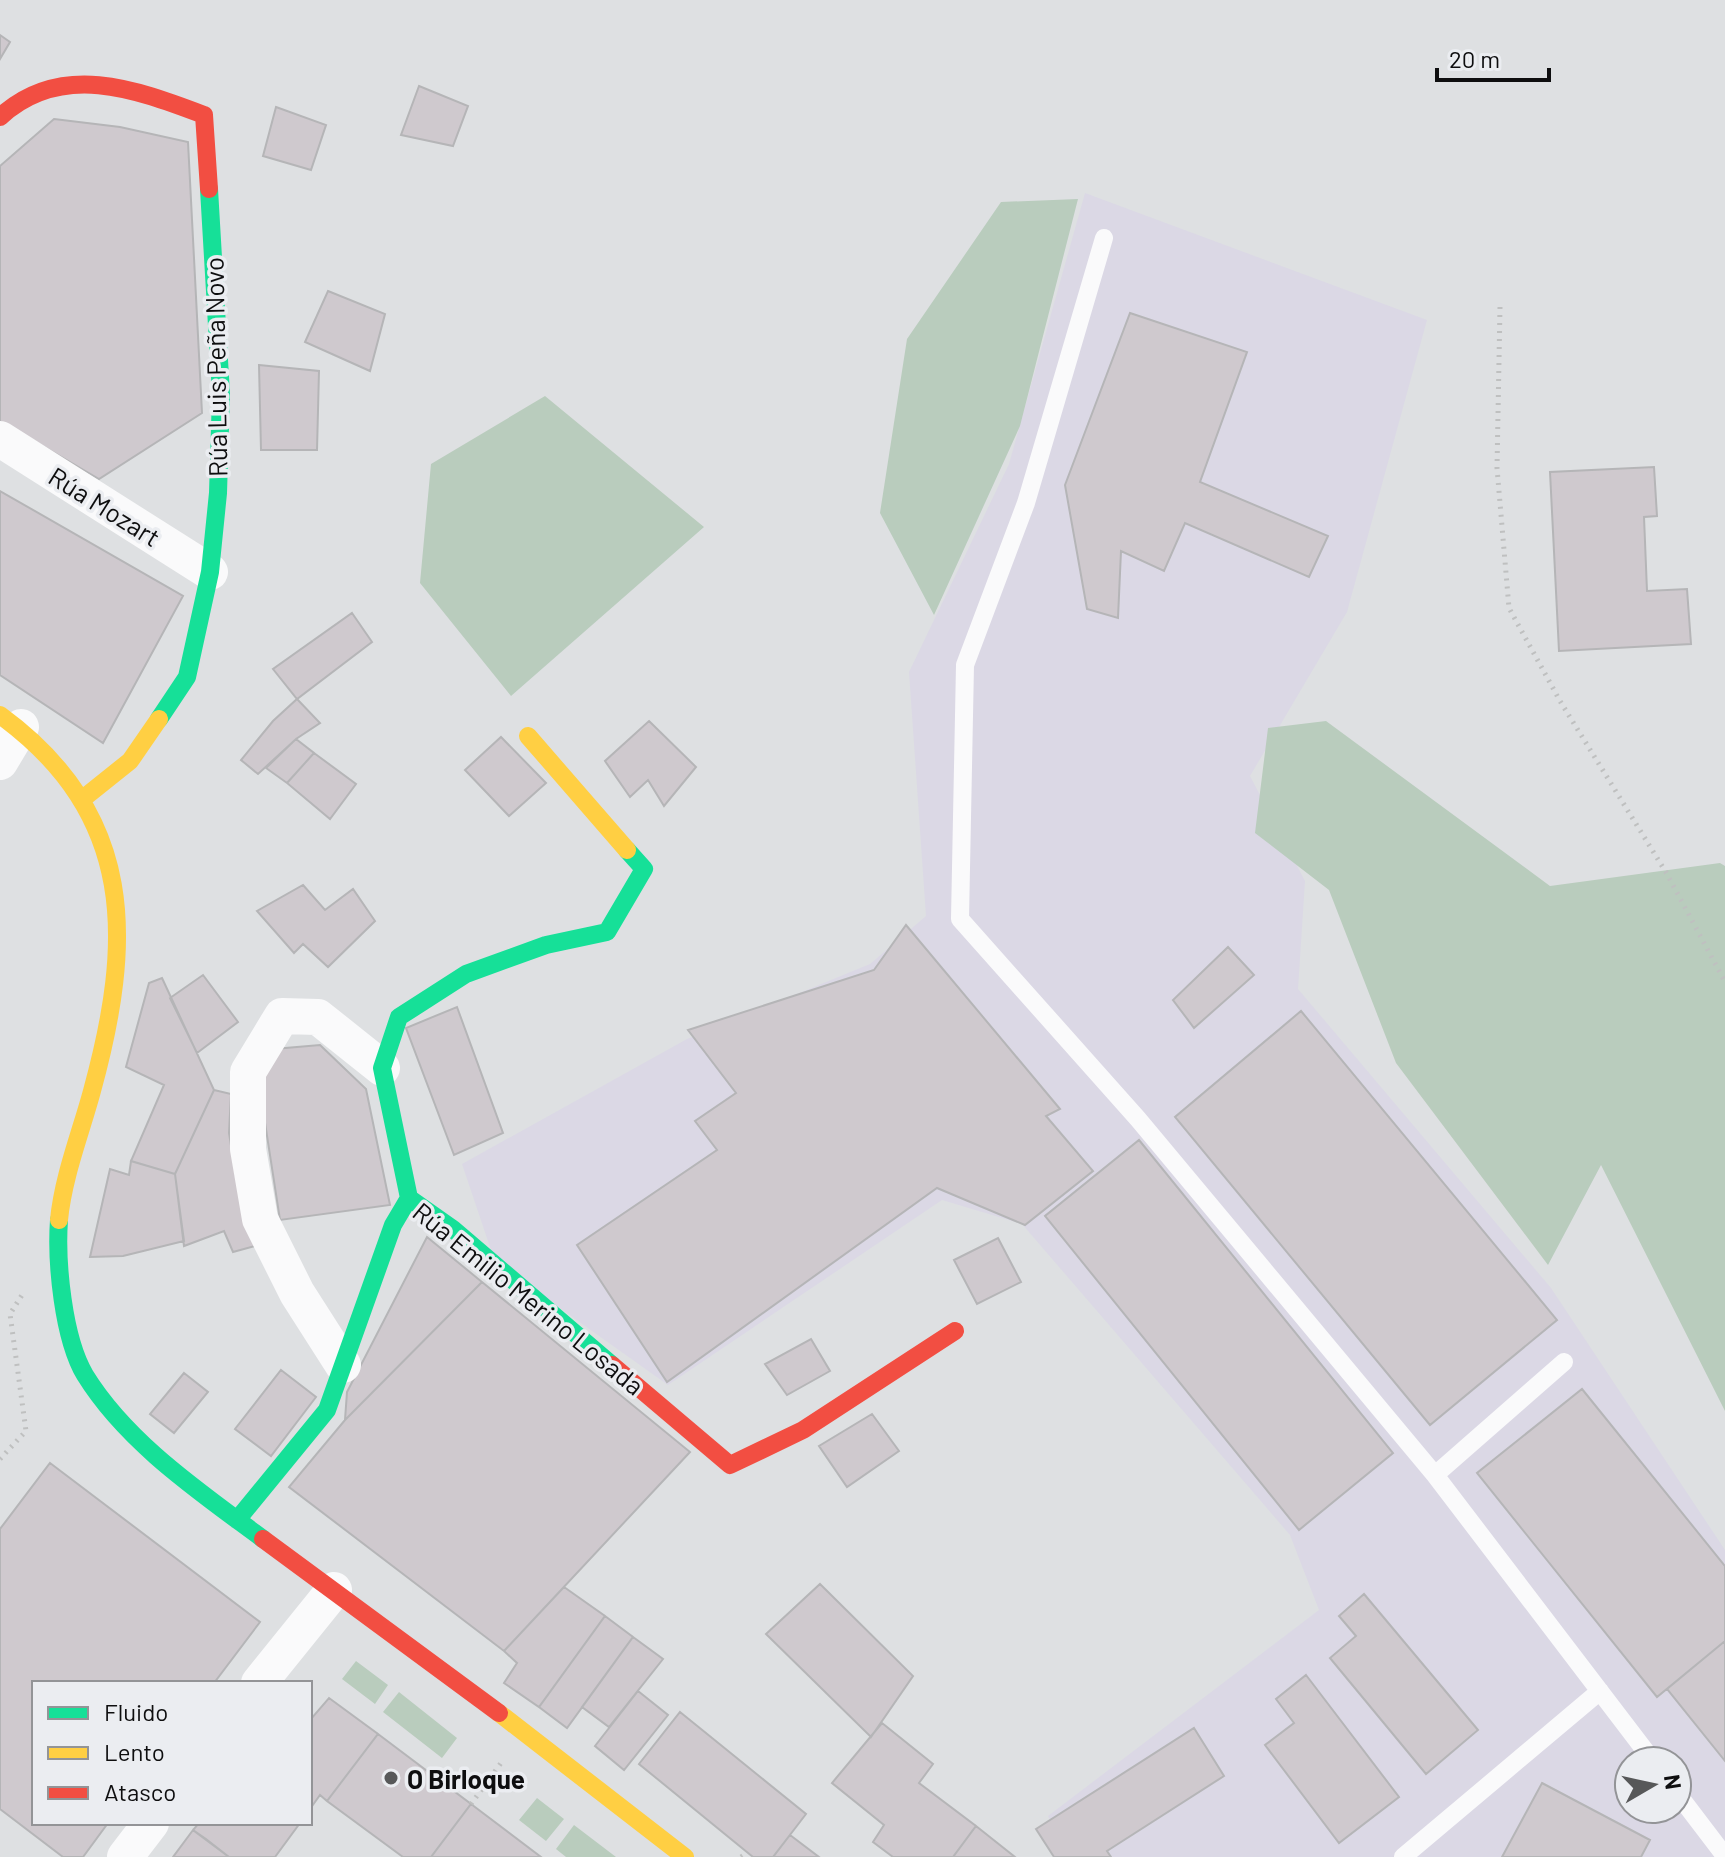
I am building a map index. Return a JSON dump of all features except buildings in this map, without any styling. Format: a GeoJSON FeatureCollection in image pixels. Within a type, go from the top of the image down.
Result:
{"type":"FeatureCollection","features":[{"type":"Feature","properties":{"kind":"street","name":"Rúa Luis Peña Novo"},"geometry":{"type":"LineString","coordinates":[[0,117],[10,104],[55,83],[105,86],[168,101],[204,115],[221,394],[218,493],[210,572],[187,677],[130,761],[85,797]]}},
{"type":"Feature","properties":{"kind":"street","name":"Rúa Mozart"},"geometry":{"type":"LineString","coordinates":[[0,439],[210,572]]}},
{"type":"Feature","properties":{"kind":"street"},"geometry":{"type":"LineString","coordinates":[[10,721],[85,797],[105,851],[115,901],[118,958],[112,1007],[59,1215],[57,1244],[62,1299],[84,1373],[101,1402],[126,1430],[237,1520],[524,1732],[685,1857]]}},
{"type":"Feature","properties":{"kind":"street"},"geometry":{"type":"LineString","coordinates":[[0,762],[10,721]]}},
{"type":"Feature","properties":{"kind":"street"},"geometry":{"type":"LineString","coordinates":[[409,1198],[382,1068],[399,1017],[466,974],[546,945],[607,932],[644,869],[528,736]]}},
{"type":"Feature","properties":{"kind":"street"},"geometry":{"type":"LineString","coordinates":[[343,1365],[297,1293],[260,1219],[248,1149],[248,1072],[282,1016],[318,1017],[382,1068]]}},
{"type":"Feature","properties":{"kind":"street","name":"Rúa Emilio Merino Losada"},"geometry":{"type":"LineString","coordinates":[[237,1520],[327,1410],[393,1225],[409,1198],[453,1229],[730,1465],[803,1430],[955,1331]]}},
{"type":"Feature","properties":{"kind":"street"},"geometry":{"type":"LineString","coordinates":[[261,1681],[334,1590]]}},
{"type":"Feature","properties":{"kind":"street"},"geometry":{"type":"LineString","coordinates":[[125,1857],[149,1825]]}},
{"type":"Feature","properties":{"kind":"lane"},"geometry":{"type":"LineString","coordinates":[[1104,238],[1026,503],[965,665],[960,919],[1138,1119],[1435,1475],[1641,1745]]}},
{"type":"Feature","properties":{"kind":"lane"},"geometry":{"type":"LineString","coordinates":[[1435,1475],[1564,1362]]}},
{"type":"Feature","properties":{"kind":"lane"},"geometry":{"type":"LineString","coordinates":[[1403,1857],[1600,1691]]}},
{"type":"Feature","properties":{"kind":"lane"},"geometry":{"type":"LineString","coordinates":[[1693,1817],[1717,1853]]}},
{"type":"Feature","properties":{"kind":"path"},"geometry":{"type":"LineString","coordinates":[[1500,307],[1497,468],[1509,608],[1560,701],[1667,874],[1725,982]]}},
{"type":"Feature","properties":{"kind":"path"},"geometry":{"type":"LineString","coordinates":[[0,1459],[26,1431],[10,1314],[25,1291]]}},
{"type":"Feature","properties":{"kind":"path"},"geometry":{"type":"LineString","coordinates":[[471,1804],[524,1732]]}},
{"type":"Feature","properties":{"kind":"shaded area"},"geometry":{"type":"Polygon","coordinates":[[[1085,193],[1427,320],[1347,612],[1250,776],[1305,881],[1298,989],[1551,1288],[1725,1550],[1725,1857],[1067,1857],[1048,1816],[1319,1610],[1290,1535],[1022,1224],[942,1200],[668,1385],[495,1262],[462,1164],[687,1039],[870,964],[926,916],[909,672],[1009,464],[1085,193]]]}},
{"type":"Feature","properties":{"kind":"green space"},"geometry":{"type":"Polygon","coordinates":[[[1078,199],[1020,426],[934,615],[880,513],[907,339],[1001,202],[1078,199]]]}},
{"type":"Feature","properties":{"kind":"green space"},"geometry":{"type":"Polygon","coordinates":[[[545,396],[704,527],[511,696],[420,583],[431,464],[545,396]]]}},
{"type":"Feature","properties":{"kind":"green space"},"geometry":{"type":"Polygon","coordinates":[[[1326,721],[1550,886],[1720,863],[1725,866],[1725,1411],[1601,1165],[1548,1265],[1396,1063],[1329,890],[1255,833],[1268,728],[1326,721]]]}},
{"type":"Feature","properties":{"kind":"green space"},"geometry":{"type":"Polygon","coordinates":[[[356,1661],[388,1685],[375,1704],[342,1679],[356,1661]]]}},
{"type":"Feature","properties":{"kind":"green space"},"geometry":{"type":"Polygon","coordinates":[[[399,1692],[457,1738],[442,1758],[383,1712],[399,1692]]]}},
{"type":"Feature","properties":{"kind":"green space"},"geometry":{"type":"Polygon","coordinates":[[[537,1798],[564,1819],[546,1841],[519,1820],[537,1798]]]}},
{"type":"Feature","properties":{"kind":"green space"},"geometry":{"type":"Polygon","coordinates":[[[574,1825],[616,1857],[566,1857],[556,1849],[574,1825]]]}},
{"type":"Feature","properties":{"kind":"traffic: fast"},"geometry":{"type":"LineString","coordinates":[[159,719],[187,677],[210,572],[218,493],[221,394],[209,189]]}},
{"type":"Feature","properties":{"kind":"traffic: fast"},"geometry":{"type":"LineString","coordinates":[[409,1198],[382,1068],[399,1017],[466,974],[546,945],[607,932],[644,869],[627,850]]}},
{"type":"Feature","properties":{"kind":"traffic: fast"},"geometry":{"type":"LineString","coordinates":[[237,1520],[327,1410],[393,1225],[409,1198],[453,1229],[612,1365]]}},
{"type":"Feature","properties":{"kind":"traffic: fast"},"geometry":{"type":"LineString","coordinates":[[59,1220],[59,1257],[66,1321],[85,1375],[102,1400],[143,1444],[263,1539]]}},
{"type":"Feature","properties":{"kind":"traffic: slow"},"geometry":{"type":"LineString","coordinates":[[0,715],[45,754],[78,795],[100,838],[113,884],[117,932],[114,983],[105,1036],[68,1171],[59,1220]]}},
{"type":"Feature","properties":{"kind":"traffic: slow"},"geometry":{"type":"LineString","coordinates":[[85,797],[130,761],[159,719]]}},
{"type":"Feature","properties":{"kind":"traffic: slow"},"geometry":{"type":"LineString","coordinates":[[528,736],[627,850]]}},
{"type":"Feature","properties":{"kind":"traffic: slow"},"geometry":{"type":"LineString","coordinates":[[499,1713],[685,1857]]}},
{"type":"Feature","properties":{"kind":"traffic: jam"},"geometry":{"type":"LineString","coordinates":[[0,117],[23,100],[48,89],[73,85],[99,85],[152,96],[204,115],[209,189]]}},
{"type":"Feature","properties":{"kind":"traffic: jam"},"geometry":{"type":"LineString","coordinates":[[612,1365],[730,1465],[803,1430],[955,1331]]}},
{"type":"Feature","properties":{"kind":"traffic: jam"},"geometry":{"type":"LineString","coordinates":[[263,1539],[499,1713]]}},
{"type":"Feature","properties":{"kind":"place","name":"O Birloque"},"geometry":{"type":"Point","coordinates":[391,1778]}}]}
